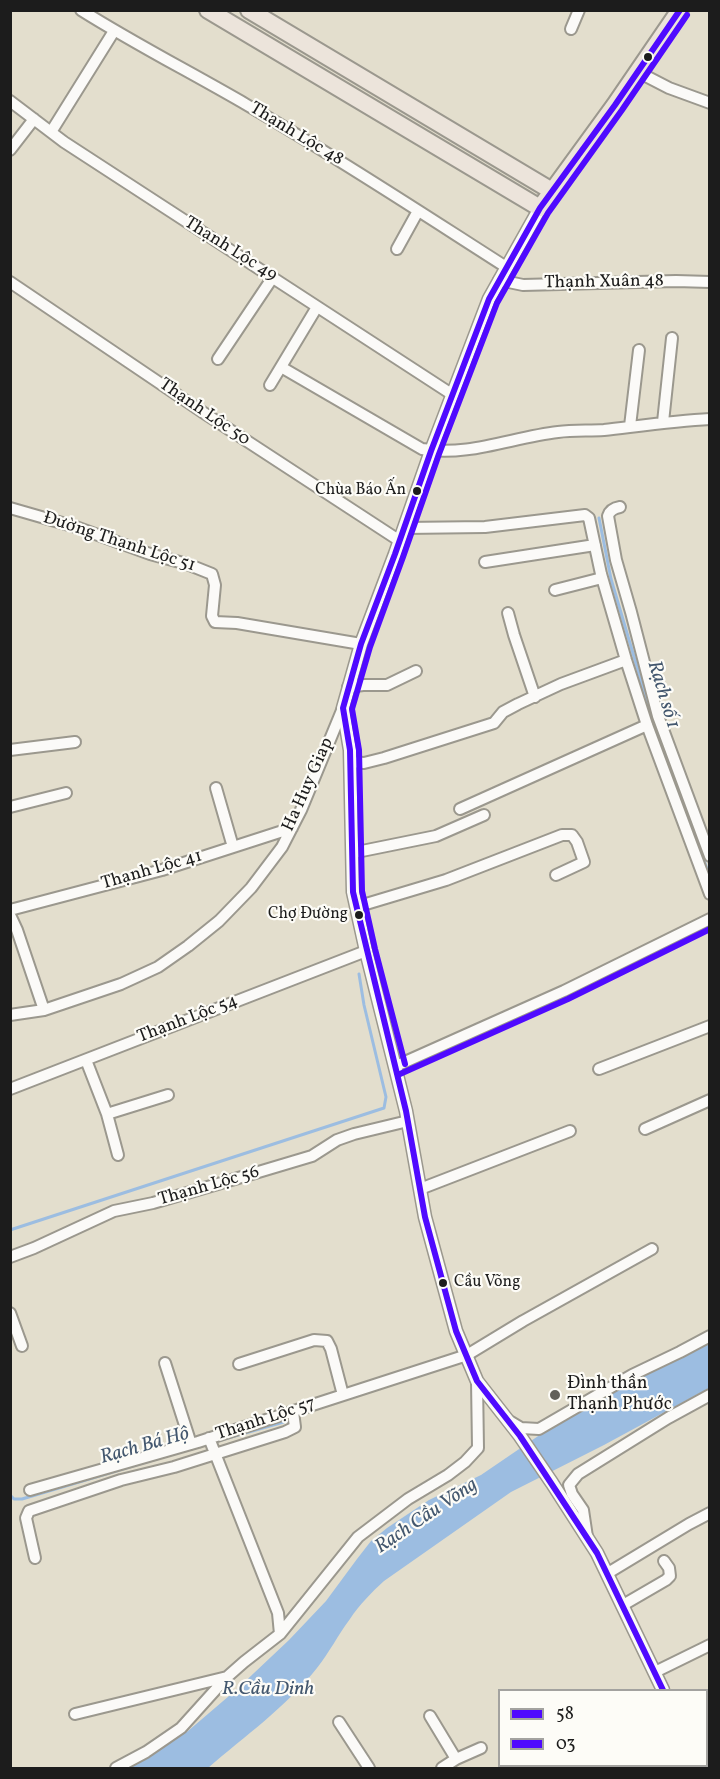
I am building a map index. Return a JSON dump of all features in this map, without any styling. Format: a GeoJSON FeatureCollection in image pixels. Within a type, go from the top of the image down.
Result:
{"type":"FeatureCollection","features":[{"type":"Feature","properties":{"kind":"main road"},"geometry":{"type":"LineString","coordinates":[[208,10],[540,208]]}},
{"type":"Feature","properties":{"kind":"main road"},"geometry":{"type":"LineString","coordinates":[[249,10],[552,191]]}},
{"type":"Feature","properties":{"kind":"main road","name":"Ha Huy Giap"},"geometry":{"type":"LineString","coordinates":[[540,208],[680,10]]}},
{"type":"Feature","properties":{"kind":"street","name":"Thạnh Lộc 48"},"geometry":{"type":"LineString","coordinates":[[81,10],[248,106],[506,267]]}},
{"type":"Feature","properties":{"kind":"street"},"geometry":{"type":"LineString","coordinates":[[571,29],[579,10]]}},
{"type":"Feature","properties":{"kind":"street"},"geometry":{"type":"LineString","coordinates":[[51,132],[114,31]]}},
{"type":"Feature","properties":{"kind":"street"},"geometry":{"type":"LineString","coordinates":[[638,72],[669,88],[710,103]]}},
{"type":"Feature","properties":{"kind":"street","name":"Thạnh Lộc 49"},"geometry":{"type":"LineString","coordinates":[[10,101],[51,132],[187,224],[273,277],[453,395]]}},
{"type":"Feature","properties":{"kind":"street"},"geometry":{"type":"LineString","coordinates":[[10,150],[34,119]]}},
{"type":"Feature","properties":{"kind":"street","name":"Ha Huy Giap"},"geometry":{"type":"LineString","coordinates":[[10,1015],[44,1010],[121,984],[158,967],[219,921],[251,888],[282,847],[301,810],[342,708],[361,644],[489,299],[540,208]]}},
{"type":"Feature","properties":{"kind":"street"},"geometry":{"type":"LineString","coordinates":[[397,249],[418,211]]}},
{"type":"Feature","properties":{"kind":"street"},"geometry":{"type":"LineString","coordinates":[[218,359],[273,277]]}},
{"type":"Feature","properties":{"kind":"street","name":"Thạnh Xuân 48"},"geometry":{"type":"LineString","coordinates":[[499,280],[523,285],[710,282]]}},
{"type":"Feature","properties":{"kind":"street","name":"Thạnh Lộc 50"},"geometry":{"type":"LineString","coordinates":[[10,282],[204,413],[400,541]]}},
{"type":"Feature","properties":{"kind":"street"},"geometry":{"type":"LineString","coordinates":[[270,385],[317,307]]}},
{"type":"Feature","properties":{"kind":"street"},"geometry":{"type":"LineString","coordinates":[[663,422],[672,338]]}},
{"type":"Feature","properties":{"kind":"street"},"geometry":{"type":"LineString","coordinates":[[630,426],[639,350]]}},
{"type":"Feature","properties":{"kind":"street"},"geometry":{"type":"LineString","coordinates":[[281,367],[422,449],[431,451],[456,451],[558,432],[710,419]]}},
{"type":"Feature","properties":{"kind":"street"},"geometry":{"type":"LineString","coordinates":[[620,507],[614,508],[608,516],[616,560],[658,716],[710,856]]}},
{"type":"Feature","properties":{"kind":"street","name":"Đường Thạnh Lộc 51"},"geometry":{"type":"LineString","coordinates":[[10,508],[76,527],[212,574],[215,585],[212,616],[215,622],[237,623],[361,644]]}},
{"type":"Feature","properties":{"kind":"street"},"geometry":{"type":"LineString","coordinates":[[405,528],[485,527],[585,515],[590,520],[602,578],[646,725],[710,894]]}},
{"type":"Feature","properties":{"kind":"street"},"geometry":{"type":"LineString","coordinates":[[485,562],[595,545]]}},
{"type":"Feature","properties":{"kind":"street"},"geometry":{"type":"LineString","coordinates":[[555,590],[602,578]]}},
{"type":"Feature","properties":{"kind":"street"},"geometry":{"type":"LineString","coordinates":[[508,613],[535,697]]}},
{"type":"Feature","properties":{"kind":"street"},"geometry":{"type":"LineString","coordinates":[[351,762],[364,763],[384,758],[494,723],[503,712],[561,684],[626,660]]}},
{"type":"Feature","properties":{"kind":"street"},"geometry":{"type":"LineString","coordinates":[[348,687],[387,685],[416,671]]}},
{"type":"Feature","properties":{"kind":"street"},"geometry":{"type":"LineString","coordinates":[[342,708],[351,762],[353,892],[408,1120],[425,1217],[456,1331],[477,1381],[520,1436],[608,1573],[663,1689]]}},
{"type":"Feature","properties":{"kind":"street"},"geometry":{"type":"LineString","coordinates":[[460,809],[646,725]]}},
{"type":"Feature","properties":{"kind":"street"},"geometry":{"type":"LineString","coordinates":[[10,750],[75,742]]}},
{"type":"Feature","properties":{"kind":"street"},"geometry":{"type":"LineString","coordinates":[[216,788],[233,847]]}},
{"type":"Feature","properties":{"kind":"street"},"geometry":{"type":"LineString","coordinates":[[10,807],[66,793]]}},
{"type":"Feature","properties":{"kind":"street"},"geometry":{"type":"LineString","coordinates":[[352,853],[436,836],[484,815]]}},
{"type":"Feature","properties":{"kind":"street","name":"Thạnh Lộc 41"},"geometry":{"type":"LineString","coordinates":[[11,914],[162,870],[292,828]]}},
{"type":"Feature","properties":{"kind":"street"},"geometry":{"type":"LineString","coordinates":[[357,907],[446,880],[562,835],[572,835],[584,862],[556,875]]}},
{"type":"Feature","properties":{"kind":"street"},"geometry":{"type":"LineString","coordinates":[[11,914],[44,1010]]}},
{"type":"Feature","properties":{"kind":"street"},"geometry":{"type":"LineString","coordinates":[[396,1066],[564,991],[710,919]]}},
{"type":"Feature","properties":{"kind":"street","name":"Thạnh Lộc 54"},"geometry":{"type":"LineString","coordinates":[[10,1089],[366,951]]}},
{"type":"Feature","properties":{"kind":"street"},"geometry":{"type":"LineString","coordinates":[[599,1069],[710,1026]]}},
{"type":"Feature","properties":{"kind":"street"},"geometry":{"type":"LineString","coordinates":[[86,1060],[107,1114],[118,1155]]}},
{"type":"Feature","properties":{"kind":"street"},"geometry":{"type":"LineString","coordinates":[[107,1114],[168,1095]]}},
{"type":"Feature","properties":{"kind":"street"},"geometry":{"type":"LineString","coordinates":[[645,1129],[710,1100]]}},
{"type":"Feature","properties":{"kind":"street","name":"Thạnh Lộc 56"},"geometry":{"type":"LineString","coordinates":[[10,1257],[114,1211],[153,1203],[312,1156],[337,1140],[408,1120]]}},
{"type":"Feature","properties":{"kind":"street"},"geometry":{"type":"LineString","coordinates":[[420,1189],[570,1131]]}},
{"type":"Feature","properties":{"kind":"street","name":"Thạnh Lộc 57"},"geometry":{"type":"LineString","coordinates":[[30,1490],[191,1444],[212,1445],[293,1412],[467,1355],[652,1249]]}},
{"type":"Feature","properties":{"kind":"street"},"geometry":{"type":"LineString","coordinates":[[10,1313],[22,1346]]}},
{"type":"Feature","properties":{"kind":"street"},"geometry":{"type":"LineString","coordinates":[[505,1419],[521,1428],[539,1429],[632,1375],[710,1336]]}},
{"type":"Feature","properties":{"kind":"street"},"geometry":{"type":"LineString","coordinates":[[239,1364],[314,1340],[327,1341],[343,1395]]}},
{"type":"Feature","properties":{"kind":"street"},"geometry":{"type":"LineString","coordinates":[[165,1364],[191,1444]]}},
{"type":"Feature","properties":{"kind":"street"},"geometry":{"type":"LineString","coordinates":[[116,1768],[146,1752],[181,1728],[227,1677],[280,1634],[358,1537],[408,1499],[465,1462],[478,1448],[477,1381]]}},
{"type":"Feature","properties":{"kind":"street"},"geometry":{"type":"LineString","coordinates":[[587,1537],[583,1510],[569,1485],[578,1474],[668,1418],[710,1395]]}},
{"type":"Feature","properties":{"kind":"street"},"geometry":{"type":"LineString","coordinates":[[35,1558],[26,1518],[29,1511],[121,1480],[174,1467],[212,1445],[285,1432],[295,1427],[293,1412]]}},
{"type":"Feature","properties":{"kind":"street"},"geometry":{"type":"LineString","coordinates":[[212,1445],[278,1612],[280,1634]]}},
{"type":"Feature","properties":{"kind":"street"},"geometry":{"type":"LineString","coordinates":[[608,1573],[710,1513]]}},
{"type":"Feature","properties":{"kind":"street"},"geometry":{"type":"LineString","coordinates":[[623,1605],[670,1576],[669,1568],[664,1560]]}},
{"type":"Feature","properties":{"kind":"street"},"geometry":{"type":"LineString","coordinates":[[655,1672],[710,1645]]}},
{"type":"Feature","properties":{"kind":"street"},"geometry":{"type":"LineString","coordinates":[[75,1714],[227,1677]]}},
{"type":"Feature","properties":{"kind":"street"},"geometry":{"type":"LineString","coordinates":[[429,1716],[456,1760]]}},
{"type":"Feature","properties":{"kind":"street"},"geometry":{"type":"LineString","coordinates":[[339,1722],[369,1768]]}},
{"type":"Feature","properties":{"kind":"street"},"geometry":{"type":"LineString","coordinates":[[442,1768],[481,1748]]}},
{"type":"Feature","properties":{"kind":"water","name":"R.Cầu Dinh"},"geometry":{"type":"Polygon","coordinates":[[[709,1339],[709,1388],[511,1492],[384,1581],[357,1609],[305,1682],[279,1708],[208,1768],[126,1768],[188,1731],[236,1690],[326,1601],[371,1541],[387,1528],[429,1500],[481,1475],[547,1430],[709,1339]]]}},
{"type":"Feature","properties":{"kind":"waterway","name":"Rạch số 1"},"geometry":{"type":"LineString","coordinates":[[599,518],[611,579],[653,721],[710,877]]}},
{"type":"Feature","properties":{"kind":"waterway"},"geometry":{"type":"LineString","coordinates":[[10,1230],[384,1108],[386,1097],[359,974]]}},
{"type":"Feature","properties":{"kind":"waterway","name":"Rạch Bá Hộ"},"geometry":{"type":"LineString","coordinates":[[214,1442],[287,1421]]}},
{"type":"Feature","properties":{"kind":"waterway","name":"Rạch Bá Hộ"},"geometry":{"type":"LineString","coordinates":[[10,1495],[14,1499],[22,1499],[173,1454]]}},
{"type":"Feature","properties":{"kind":"transit line","name":"58"},"geometry":{"type":"LineString","coordinates":[[663,1689],[597,1553],[520,1436],[477,1381],[456,1331],[425,1217],[406,1111],[353,892],[350,750],[343,708],[361,644],[489,299],[540,208],[680,10]]}},
{"type":"Feature","properties":{"kind":"transit line","name":"03"},"geometry":{"type":"LineString","coordinates":[[405,1064],[362,891],[359,750],[352,709],[370,647],[439,454],[497,303],[548,213],[687,15]]}},
{"type":"Feature","properties":{"kind":"transit line","name":"03"},"geometry":{"type":"LineString","coordinates":[[400,1074],[568,999],[710,929]]}},
{"type":"Feature","properties":{"kind":"place","name":"Chùa Báo Ấn"},"geometry":{"type":"Point","coordinates":[417,491]}},
{"type":"Feature","properties":{"kind":"place","name":"Chợ Đường"},"geometry":{"type":"Point","coordinates":[359,915]}},
{"type":"Feature","properties":{"kind":"place","name":"Cầu Võng"},"geometry":{"type":"Point","coordinates":[443,1283]}},
{"type":"Feature","properties":{"kind":"place","name":"Đình thần Thạnh Phước"},"geometry":{"type":"Point","coordinates":[555,1395]}},
{"type":"Feature","properties":{"kind":"water label","name":"Rạch Cầu Võng"},"geometry":{"type":"Point","coordinates":[427,1517]}}]}
